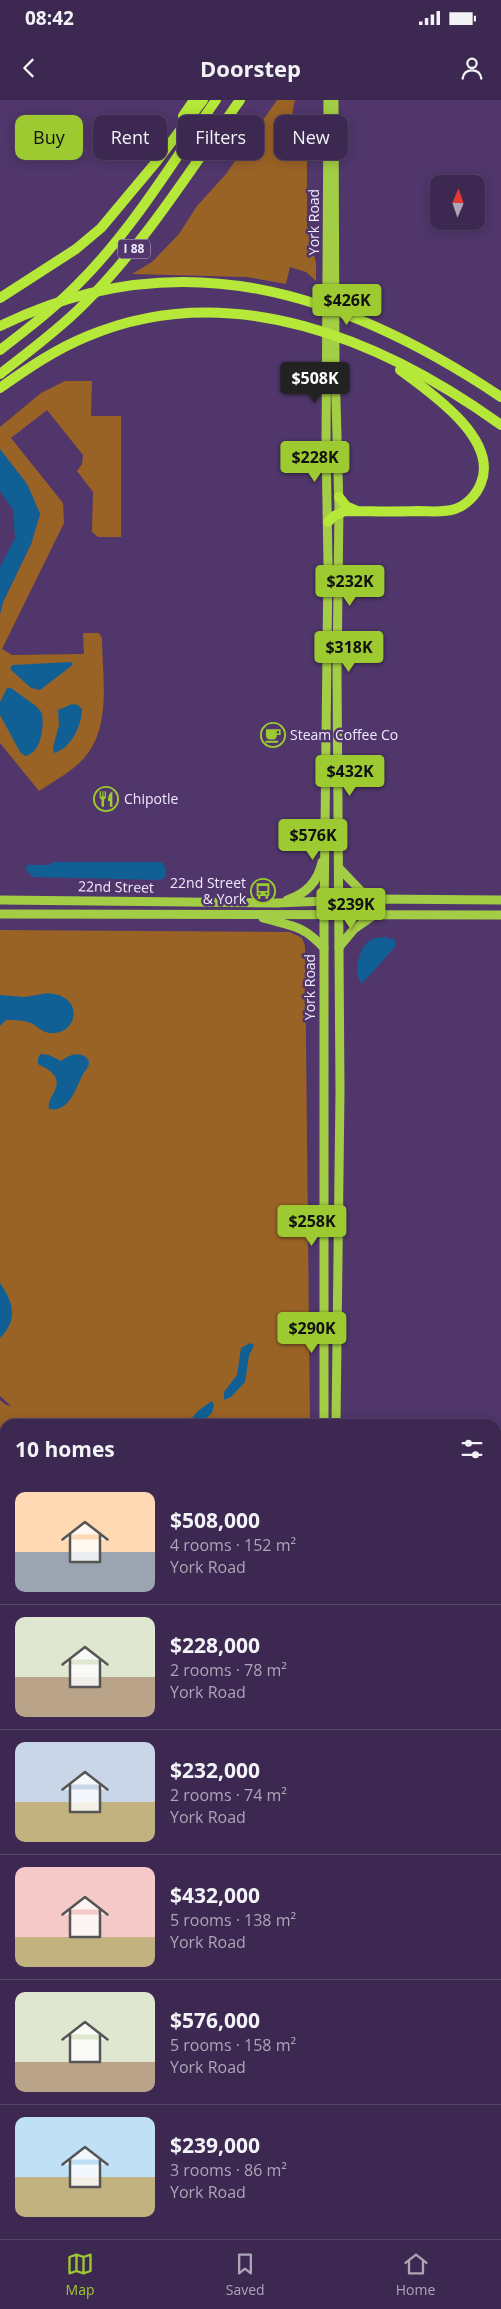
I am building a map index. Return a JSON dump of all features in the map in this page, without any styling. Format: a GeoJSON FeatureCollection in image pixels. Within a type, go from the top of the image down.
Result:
{"type":"FeatureCollection","features":[{"type":"Feature","properties":{"kind":"highway"},"geometry":{"type":"LineString","coordinates":[[137,184],[194,100]]}},
{"type":"Feature","properties":{"kind":"highway","name":"I 88"},"geometry":{"type":"LineString","coordinates":[[0,298],[86,241],[106,222],[203,100]]}},
{"type":"Feature","properties":{"kind":"highway","name":"I 88"},"geometry":{"type":"LineString","coordinates":[[0,350],[42,317],[93,269],[148,198],[216,100]]}},
{"type":"Feature","properties":{"kind":"highway","name":"I 88"},"geometry":{"type":"LineString","coordinates":[[0,374],[63,323],[109,278],[148,231],[240,100]]}},
{"type":"Feature","properties":{"kind":"highway"},"geometry":{"type":"LineString","coordinates":[[0,326],[36,310],[86,293],[141,283],[178,280],[212,282],[254,288],[296,298],[342,314],[399,339],[450,366],[501,398]]}},
{"type":"Feature","properties":{"kind":"highway"},"geometry":{"type":"LineString","coordinates":[[0,388],[44,359],[81,339],[122,324],[165,315],[213,312],[262,316],[308,326],[359,345],[442,387],[501,425]]}},
{"type":"Feature","properties":{"kind":"highway"},"geometry":{"type":"LineString","coordinates":[[328,522],[339,513],[360,511],[446,511],[457,508],[475,494],[483,480],[485,467],[478,443],[451,411],[402,372],[359,345]]}},
{"type":"Feature","properties":{"kind":"highway"},"geometry":{"type":"LineString","coordinates":[[339,497],[346,506],[360,511]]}},
{"type":"Feature","properties":{"kind":"main road","name":"York Road"},"geometry":{"type":"LineString","coordinates":[[328,100],[332,287]]}},
{"type":"Feature","properties":{"kind":"main road","name":"York Road"},"geometry":{"type":"LineString","coordinates":[[334,100],[332,365],[339,497],[336,1419]]}},
{"type":"Feature","properties":{"kind":"main road","name":"York Road"},"geometry":{"type":"LineString","coordinates":[[324,1419],[324,900],[328,522],[326,444],[332,365]]}},
{"type":"Feature","properties":{"kind":"main road"},"geometry":{"type":"LineString","coordinates":[[277,902],[295,897],[311,887],[320,872],[325,846]]}},
{"type":"Feature","properties":{"kind":"main road"},"geometry":{"type":"LineString","coordinates":[[339,868],[360,891],[374,899]]}},
{"type":"Feature","properties":{"kind":"main road","name":"22nd Street"},"geometry":{"type":"LineString","coordinates":[[0,900],[277,902],[374,899],[501,900]]}},
{"type":"Feature","properties":{"kind":"main road","name":"22nd Street"},"geometry":{"type":"LineString","coordinates":[[0,914],[501,916]]}},
{"type":"Feature","properties":{"kind":"main road"},"geometry":{"type":"LineString","coordinates":[[339,946],[354,929],[374,914]]}},
{"type":"Feature","properties":{"kind":"main road"},"geometry":{"type":"LineString","coordinates":[[250,915],[298,927],[311,934],[324,948]]}},
{"type":"Feature","properties":{"kind":"shaded area"},"geometry":{"type":"Polygon","coordinates":[[[277,100],[295,100],[292,115],[274,115],[274,160],[307,160],[307,227],[316,263],[316,281],[306,272],[290,267],[286,284],[247,277],[132,274],[152,262],[179,234],[197,206],[226,174],[236,160],[264,160],[264,119],[277,100]]]}},
{"type":"Feature","properties":{"kind":"shaded area"},"geometry":{"type":"Polygon","coordinates":[[[65,381],[92,381],[91,416],[121,416],[121,537],[98,537],[92,532],[93,492],[77,471],[82,464],[83,455],[47,410],[11,438],[63,503],[64,523],[2,649],[12,655],[84,654],[83,633],[99,633],[102,638],[104,700],[99,730],[85,757],[63,776],[39,791],[0,743],[0,614],[3,602],[31,544],[40,514],[27,484],[0,450],[0,427],[41,393],[65,381]]]}},
{"type":"Feature","properties":{"kind":"shaded area"},"geometry":{"type":"Polygon","coordinates":[[[0,930],[290,932],[302,938],[305,946],[310,1419],[0,1419],[0,1400],[6,1405],[11,1406],[0,1396],[0,930]]]}},
{"type":"Feature","properties":{"kind":"water"},"geometry":{"type":"Polygon","coordinates":[[[0,449],[27,484],[40,514],[31,544],[3,602],[0,614],[0,567],[15,538],[13,510],[0,491],[0,449]]]}},
{"type":"Feature","properties":{"kind":"water"},"geometry":{"type":"Polygon","coordinates":[[[71,662],[73,664],[70,667],[40,690],[31,688],[10,669],[12,665],[71,662]]]}},
{"type":"Feature","properties":{"kind":"water"},"geometry":{"type":"Polygon","coordinates":[[[7,688],[11,688],[36,706],[42,713],[41,738],[35,750],[25,756],[20,752],[0,715],[0,702],[7,688]]]}},
{"type":"Feature","properties":{"kind":"water"},"geometry":{"type":"Polygon","coordinates":[[[72,704],[78,705],[82,709],[78,729],[66,747],[54,753],[53,747],[59,725],[58,710],[72,704]]]}},
{"type":"Feature","properties":{"kind":"water"},"geometry":{"type":"Polygon","coordinates":[[[54,862],[159,862],[163,863],[166,873],[163,879],[158,880],[33,877],[26,870],[27,865],[49,865],[54,862]]]}},
{"type":"Feature","properties":{"kind":"water"},"geometry":{"type":"Polygon","coordinates":[[[385,937],[395,940],[395,947],[361,983],[358,973],[358,961],[362,950],[371,940],[385,937]]]}},
{"type":"Feature","properties":{"kind":"water"},"geometry":{"type":"Polygon","coordinates":[[[48,993],[61,996],[69,1001],[72,1006],[73,1018],[67,1028],[61,1032],[48,1033],[33,1024],[13,1020],[6,1020],[0,1026],[0,995],[25,997],[48,993]]]}},
{"type":"Feature","properties":{"kind":"water"},"geometry":{"type":"Polygon","coordinates":[[[41,1054],[49,1055],[61,1061],[77,1054],[87,1058],[89,1062],[71,1098],[62,1107],[56,1109],[49,1109],[49,1104],[57,1086],[57,1081],[49,1070],[38,1064],[38,1058],[41,1054]]]}},
{"type":"Feature","properties":{"kind":"water"},"geometry":{"type":"Polygon","coordinates":[[[0,1283],[11,1304],[12,1318],[10,1325],[0,1338],[0,1283]]]}},
{"type":"Feature","properties":{"kind":"water"},"geometry":{"type":"Polygon","coordinates":[[[250,1343],[254,1345],[249,1356],[245,1382],[231,1397],[224,1400],[224,1392],[237,1375],[241,1348],[250,1343]]]}},
{"type":"Feature","properties":{"kind":"water"},"geometry":{"type":"Polygon","coordinates":[[[212,1401],[214,1405],[212,1413],[205,1419],[191,1419],[212,1401]]]}},
{"type":"Feature","properties":{"kind":"place","name":"Steam Coffee Co"},"geometry":{"type":"Point","coordinates":[273,735]}},
{"type":"Feature","properties":{"kind":"place","name":"Chipotle"},"geometry":{"type":"Point","coordinates":[106,799]}},
{"type":"Feature","properties":{"kind":"place","name":"22nd Street & York"},"geometry":{"type":"Point","coordinates":[263,891]}}]}
